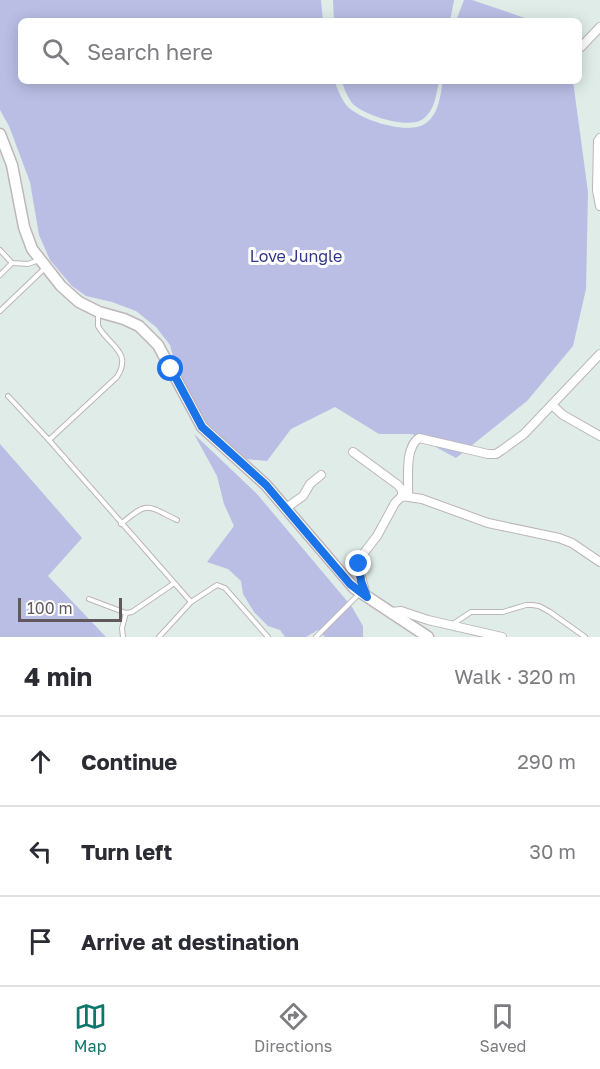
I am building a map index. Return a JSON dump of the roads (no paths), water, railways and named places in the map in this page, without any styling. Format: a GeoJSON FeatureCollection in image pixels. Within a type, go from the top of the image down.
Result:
{"type":"FeatureCollection","features":[{"type":"Feature","properties":{"kind":"street"},"geometry":{"type":"LineString","coordinates":[[582,46],[600,27]]}},
{"type":"Feature","properties":{"kind":"street"},"geometry":{"type":"LineString","coordinates":[[0,134],[12,165],[26,235],[32,249],[61,286],[79,302],[99,312],[124,319],[148,334],[158,345],[202,427],[254,472],[350,584],[428,637]]}},
{"type":"Feature","properties":{"kind":"street"},"geometry":{"type":"LineString","coordinates":[[600,138],[598,141],[597,189],[600,206]]}},
{"type":"Feature","properties":{"kind":"street"},"geometry":{"type":"LineString","coordinates":[[364,595],[360,558],[377,536],[395,503],[405,496],[411,449],[416,439],[448,443],[479,453],[496,454],[510,446],[599,358]]}},
{"type":"Feature","properties":{"kind":"street"},"geometry":{"type":"LineString","coordinates":[[552,405],[563,415],[600,436]]}},
{"type":"Feature","properties":{"kind":"street"},"geometry":{"type":"LineString","coordinates":[[353,452],[398,484],[405,496],[488,523],[572,543],[600,562]]}},
{"type":"Feature","properties":{"kind":"street"},"geometry":{"type":"LineString","coordinates":[[286,508],[303,496],[309,485],[321,475]]}},
{"type":"Feature","properties":{"kind":"street"},"geometry":{"type":"LineString","coordinates":[[391,612],[401,611],[452,626],[502,637]]}},
{"type":"Feature","properties":{"kind":"lane"},"geometry":{"type":"LineString","coordinates":[[0,250],[12,263],[43,263]]}},
{"type":"Feature","properties":{"kind":"lane"},"geometry":{"type":"LineString","coordinates":[[0,275],[12,263]]}},
{"type":"Feature","properties":{"kind":"lane"},"geometry":{"type":"LineString","coordinates":[[0,311],[43,263]]}},
{"type":"Feature","properties":{"kind":"lane"},"geometry":{"type":"LineString","coordinates":[[49,440],[117,377],[122,369],[124,361],[121,354],[98,326],[99,312]]}},
{"type":"Feature","properties":{"kind":"lane"},"geometry":{"type":"LineString","coordinates":[[8,396],[191,602]]}},
{"type":"Feature","properties":{"kind":"lane"},"geometry":{"type":"LineString","coordinates":[[121,525],[144,507],[150,507],[177,520]]}},
{"type":"Feature","properties":{"kind":"lane"},"geometry":{"type":"LineString","coordinates":[[89,599],[126,613],[132,612],[173,584]]}},
{"type":"Feature","properties":{"kind":"lane"},"geometry":{"type":"LineString","coordinates":[[159,637],[191,602],[218,585],[268,637]]}},
{"type":"Feature","properties":{"kind":"lane"},"geometry":{"type":"LineString","coordinates":[[316,637],[364,595]]}},
{"type":"Feature","properties":{"kind":"lane"},"geometry":{"type":"LineString","coordinates":[[452,626],[471,612],[504,612],[532,605],[550,612],[585,637]]}},
{"type":"Feature","properties":{"kind":"lane"},"geometry":{"type":"LineString","coordinates":[[123,637],[122,628],[126,613]]}},
{"type":"Feature","properties":{"kind":"park label","name":"Love Jungle"},"geometry":{"type":"Point","coordinates":[296,256]}}]}
